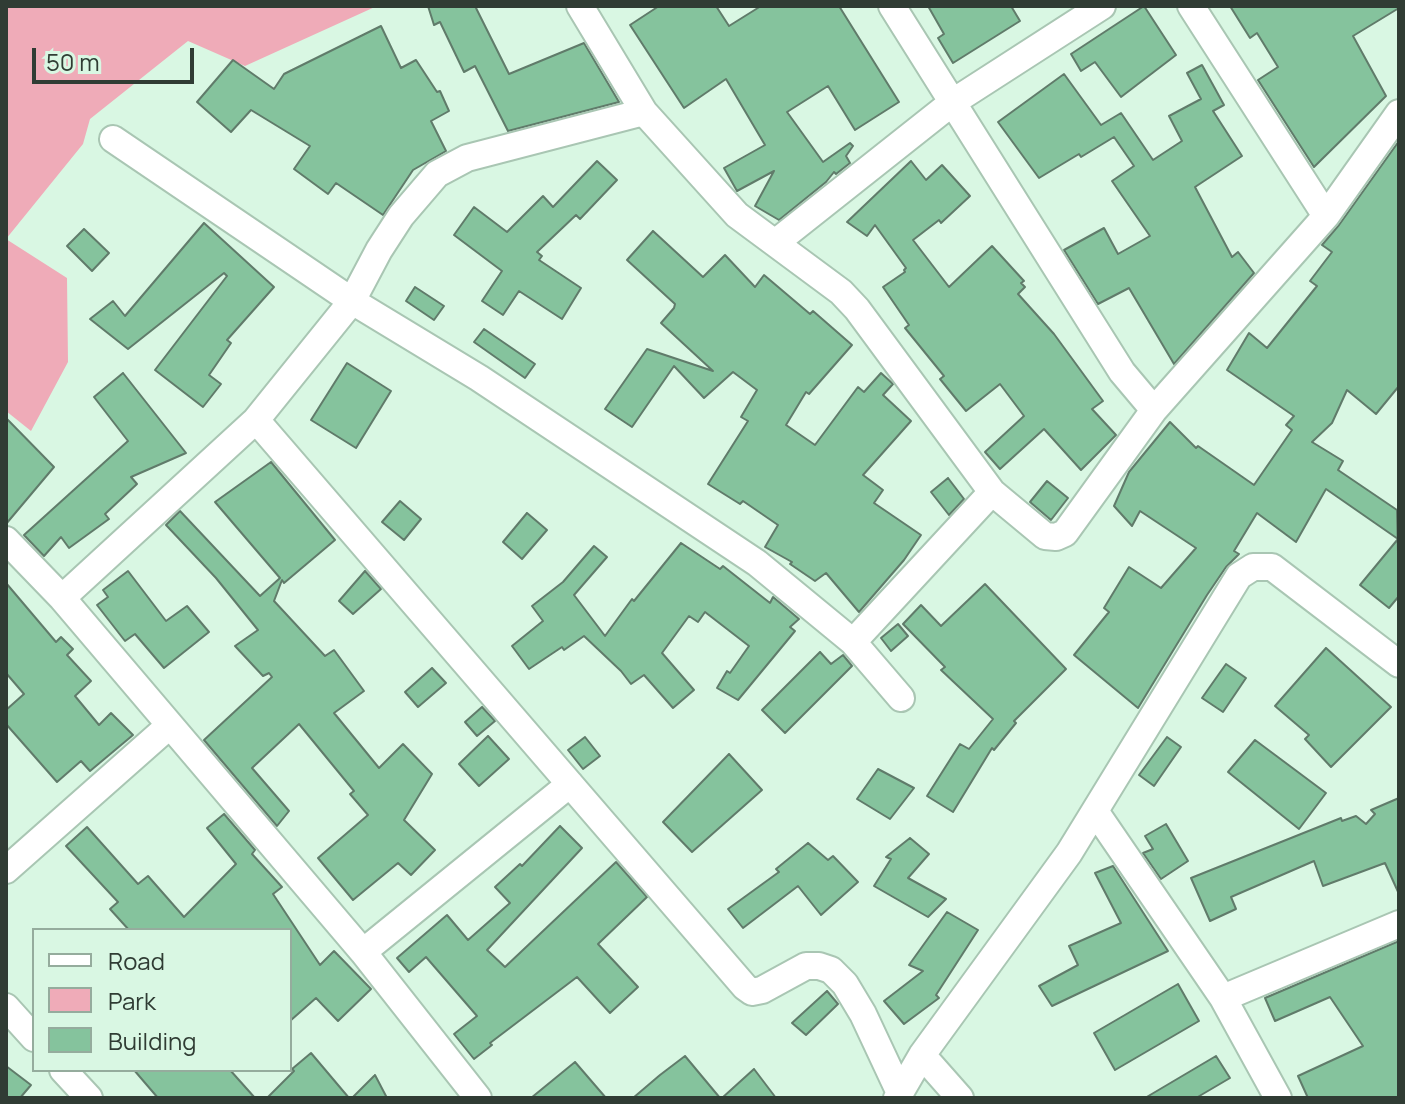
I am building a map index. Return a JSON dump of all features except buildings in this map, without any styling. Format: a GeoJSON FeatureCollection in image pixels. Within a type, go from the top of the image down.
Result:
{"type":"FeatureCollection","features":[{"type":"Feature","properties":{"kind":"street"},"geometry":{"type":"LineString","coordinates":[[580,6],[644,112],[737,215],[822,276],[857,309],[992,492],[1045,536],[1056,537],[1065,533],[1154,410],[1326,216],[1399,113]]}},
{"type":"Feature","properties":{"kind":"street"},"geometry":{"type":"LineString","coordinates":[[892,6],[1122,372],[1154,410]]}},
{"type":"Feature","properties":{"kind":"street"},"geometry":{"type":"LineString","coordinates":[[775,243],[953,102],[1102,6]]}},
{"type":"Feature","properties":{"kind":"street"},"geometry":{"type":"LineString","coordinates":[[1191,6],[1326,216]]}},
{"type":"Feature","properties":{"kind":"street"},"geometry":{"type":"LineString","coordinates":[[62,598],[256,420],[352,301],[401,216],[437,174],[467,158],[644,112]]}},
{"type":"Feature","properties":{"kind":"street"},"geometry":{"type":"LineString","coordinates":[[113,139],[352,301],[479,378],[757,563],[853,642],[901,698]]}},
{"type":"Feature","properties":{"kind":"street"},"geometry":{"type":"LineString","coordinates":[[256,420],[752,992],[762,990],[806,966],[831,970],[845,984],[863,1014],[898,1096]]}},
{"type":"Feature","properties":{"kind":"street"},"geometry":{"type":"LineString","coordinates":[[853,642],[992,492]]}},
{"type":"Feature","properties":{"kind":"street"},"geometry":{"type":"LineString","coordinates":[[6,540],[62,598],[363,952],[478,1098]]}},
{"type":"Feature","properties":{"kind":"street"},"geometry":{"type":"LineString","coordinates":[[898,1096],[922,1055],[1069,853],[1239,576],[1253,567],[1272,567],[1399,664]]}},
{"type":"Feature","properties":{"kind":"street"},"geometry":{"type":"LineString","coordinates":[[6,870],[170,725]]}},
{"type":"Feature","properties":{"kind":"street"},"geometry":{"type":"LineString","coordinates":[[363,952],[570,784]]}},
{"type":"Feature","properties":{"kind":"street"},"geometry":{"type":"LineString","coordinates":[[1095,811],[1223,998],[1278,1098]]}},
{"type":"Feature","properties":{"kind":"street"},"geometry":{"type":"LineString","coordinates":[[1223,998],[1399,924]]}},
{"type":"Feature","properties":{"kind":"street"},"geometry":{"type":"LineString","coordinates":[[6,1007],[32,1036]]}},
{"type":"Feature","properties":{"kind":"street"},"geometry":{"type":"LineString","coordinates":[[922,1055],[960,1098]]}},
{"type":"Feature","properties":{"kind":"street"},"geometry":{"type":"LineString","coordinates":[[65,1072],[89,1098]]}},
{"type":"Feature","properties":{"kind":"green space"},"geometry":{"type":"Polygon","coordinates":[[[6,6],[377,6],[245,66],[188,41],[90,119],[83,144],[6,239],[6,6]]]}},
{"type":"Feature","properties":{"kind":"green space"},"geometry":{"type":"Polygon","coordinates":[[[6,239],[67,278],[68,362],[31,431],[6,411],[6,239]]]}}]}
